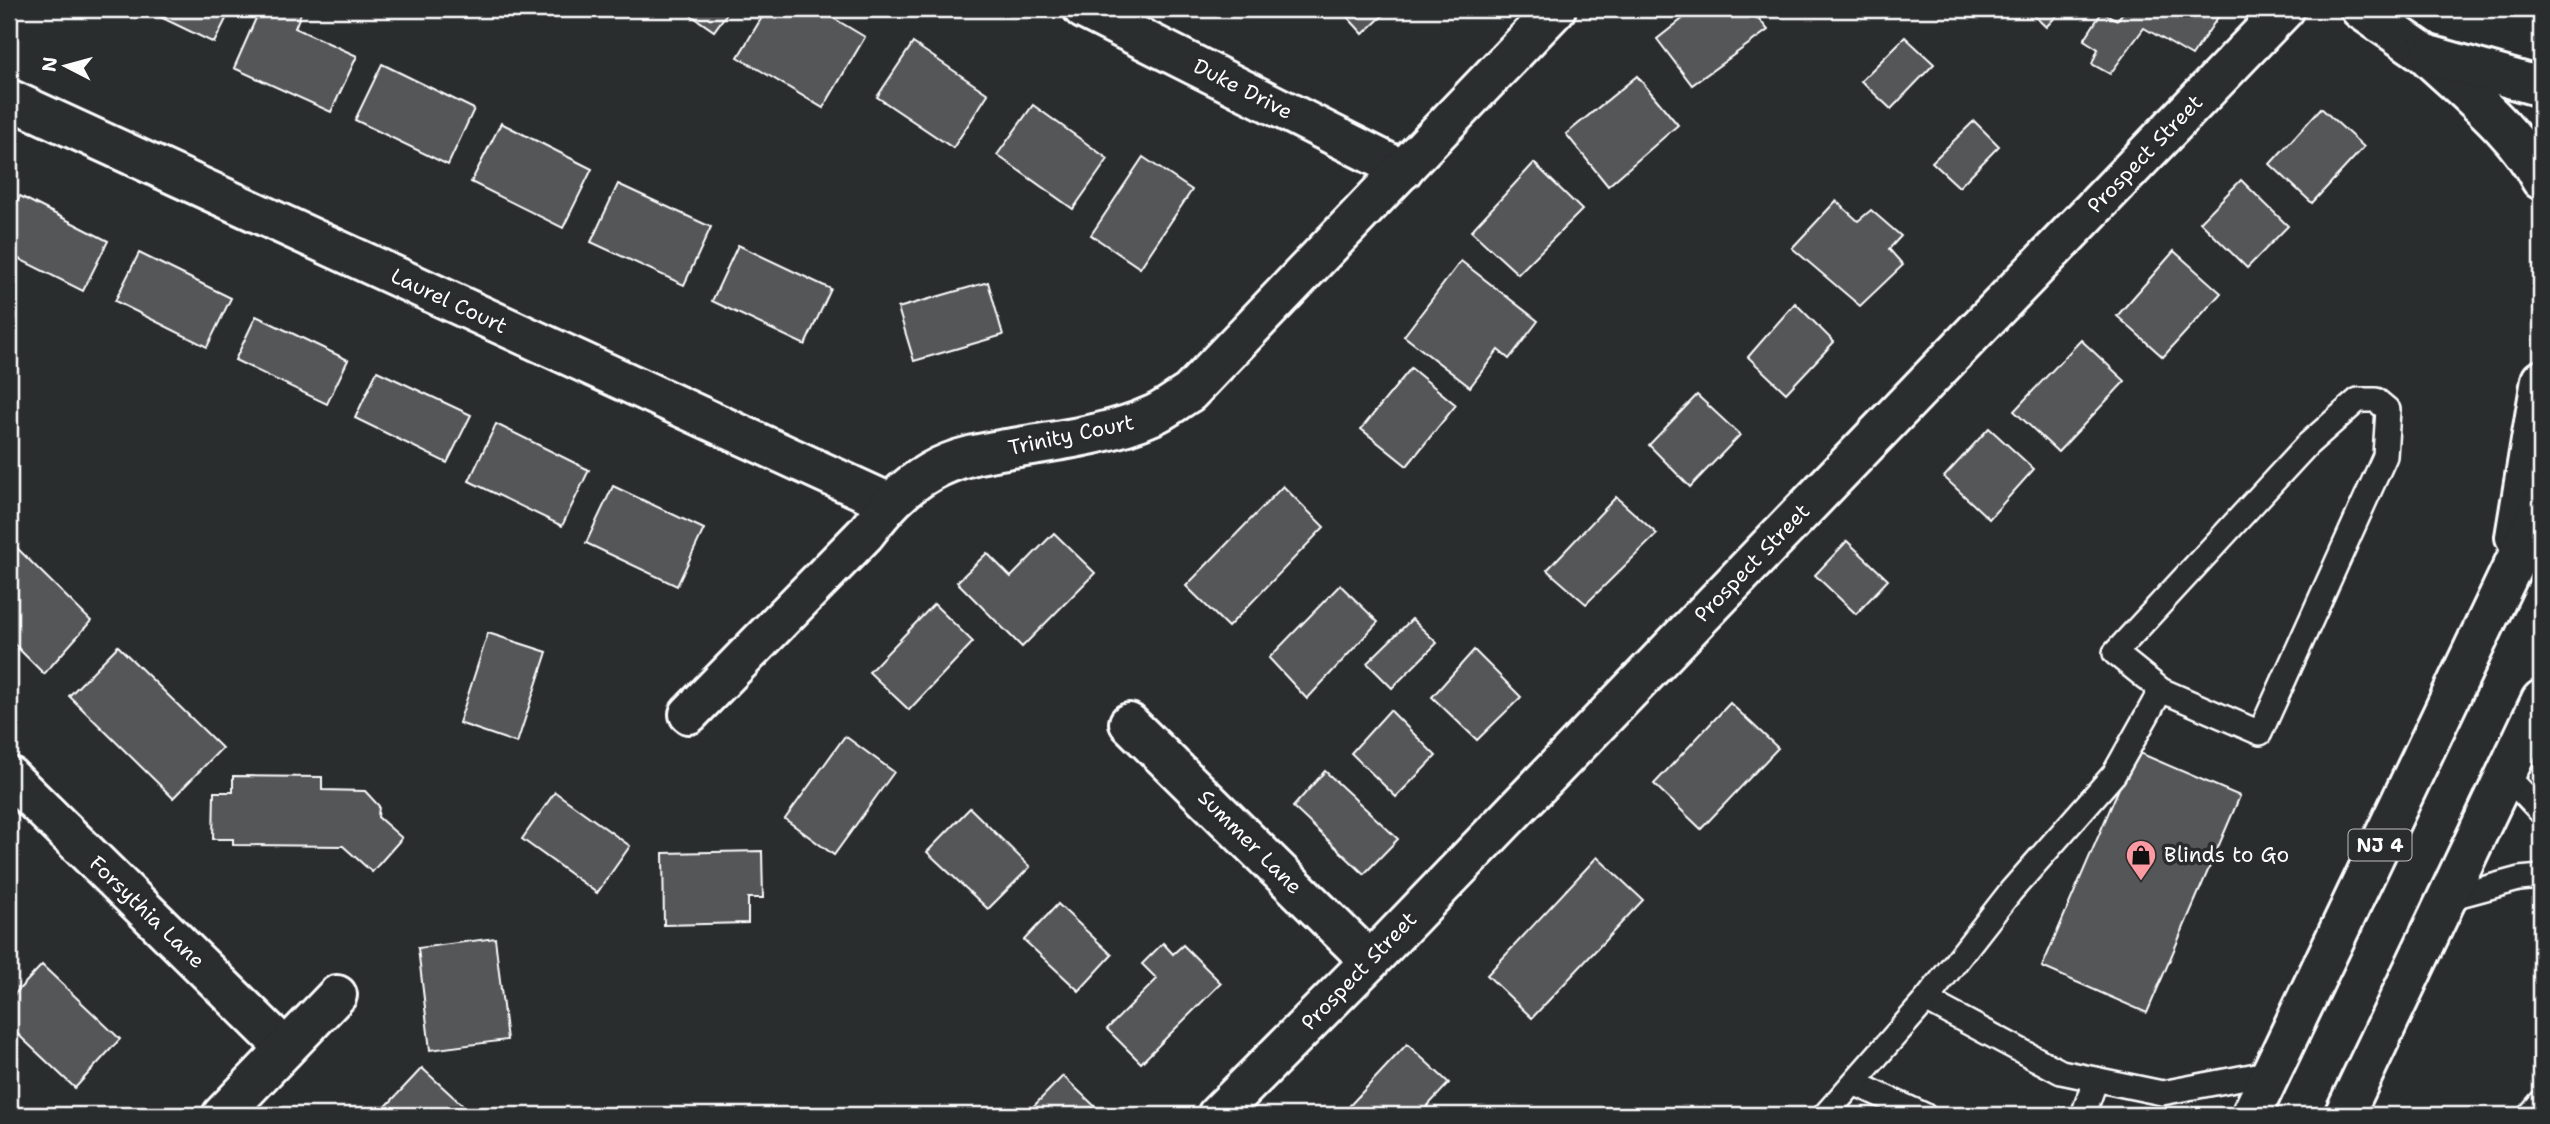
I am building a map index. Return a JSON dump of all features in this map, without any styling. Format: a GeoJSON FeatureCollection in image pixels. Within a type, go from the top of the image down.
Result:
{"type":"FeatureCollection","features":[{"type":"Feature","properties":{"kind":"main road","name":"Duke Drive"},"geometry":{"type":"LineString","coordinates":[[1083,9],[1403,170]]}},
{"type":"Feature","properties":{"kind":"main road","name":"Trinity Court"},"geometry":{"type":"LineString","coordinates":[[689,714],[865,534],[901,492],[932,471],[969,456],[1124,426],[1154,415],[1189,393],[1556,9]]}},
{"type":"Feature","properties":{"kind":"main road","name":"Prospect Street"},"geometry":{"type":"LineString","coordinates":[[1217,1115],[1370,961],[2285,9]]}},
{"type":"Feature","properties":{"kind":"main road"},"geometry":{"type":"LineString","coordinates":[[2360,9],[2424,54],[2509,135],[2531,160],[2541,180]]}},
{"type":"Feature","properties":{"kind":"main road"},"geometry":{"type":"LineString","coordinates":[[2424,54],[2541,87]]}},
{"type":"Feature","properties":{"kind":"main road","name":"Laurel Court"},"geometry":{"type":"LineString","coordinates":[[9,99],[890,503]]}},
{"type":"Feature","properties":{"kind":"main road"},"geometry":{"type":"LineString","coordinates":[[2509,575],[2541,380]]}},
{"type":"Feature","properties":{"kind":"main road","name":"NJ 4"},"geometry":{"type":"LineString","coordinates":[[2251,1115],[2541,507]]}},
{"type":"Feature","properties":{"kind":"main road"},"geometry":{"type":"LineString","coordinates":[[2344,1115],[2541,700]]}},
{"type":"Feature","properties":{"kind":"main road"},"geometry":{"type":"LineString","coordinates":[[2509,772],[2541,718]]}},
{"type":"Feature","properties":{"kind":"main road","name":"Summer Lane"},"geometry":{"type":"LineString","coordinates":[[1129,723],[1370,961]]}},
{"type":"Feature","properties":{"kind":"main road","name":"Forsythia Lane"},"geometry":{"type":"LineString","coordinates":[[9,776],[285,1048]]}},
{"type":"Feature","properties":{"kind":"main road"},"geometry":{"type":"LineString","coordinates":[[222,1115],[337,995]]}},
{"type":"Feature","properties":{"kind":"lane"},"geometry":{"type":"LineString","coordinates":[[2358,400],[2376,400],[2388,410],[2385,456],[2260,733],[2161,690],[2115,653],[2307,445],[2358,400]]}},
{"type":"Feature","properties":{"kind":"lane"},"geometry":{"type":"LineString","coordinates":[[1825,1115],[1926,1000],[2011,891],[2114,774],[2161,690]]}},
{"type":"Feature","properties":{"kind":"lane"},"geometry":{"type":"LineString","coordinates":[[2509,772],[2541,812]]}},
{"type":"Feature","properties":{"kind":"lane"},"geometry":{"type":"LineString","coordinates":[[2449,898],[2519,879],[2541,877]]}},
{"type":"Feature","properties":{"kind":"lane"},"geometry":{"type":"LineString","coordinates":[[1926,1000],[2061,1072],[2162,1093],[2272,1072]]}},
{"type":"Feature","properties":{"kind":"lane"},"geometry":{"type":"LineString","coordinates":[[2082,1115],[2096,1079]]}},
{"type":"Feature","properties":{"kind":"lane"},"geometry":{"type":"LineString","coordinates":[[1854,1083],[1924,1115]]}},
{"type":"Feature","properties":{"kind":"lane"},"geometry":{"type":"LineString","coordinates":[[2530,1115],[2541,1102]]}},
{"type":"Feature","properties":{"kind":"building"},"geometry":{"type":"Polygon","coordinates":[[[144,9],[231,9],[214,43],[144,9]]]}},
{"type":"Feature","properties":{"kind":"building"},"geometry":{"type":"Polygon","coordinates":[[[260,9],[291,9],[301,13],[295,28],[357,56],[331,112],[234,68],[260,9]]]}},
{"type":"Feature","properties":{"kind":"building"},"geometry":{"type":"Polygon","coordinates":[[[682,9],[730,9],[714,31],[682,9]]]}},
{"type":"Feature","properties":{"kind":"building"},"geometry":{"type":"Polygon","coordinates":[[[767,9],[818,9],[865,37],[823,108],[738,57],[767,9]]]}},
{"type":"Feature","properties":{"kind":"building"},"geometry":{"type":"Polygon","coordinates":[[[1340,9],[1390,9],[1363,34],[1340,9]]]}},
{"type":"Feature","properties":{"kind":"building"},"geometry":{"type":"Polygon","coordinates":[[[1695,9],[1751,9],[1768,30],[1692,85],[1657,39],[1695,9]]]}},
{"type":"Feature","properties":{"kind":"building"},"geometry":{"type":"Polygon","coordinates":[[[2027,9],[2063,9],[2046,27],[2027,9]]]}},
{"type":"Feature","properties":{"kind":"building"},"geometry":{"type":"Polygon","coordinates":[[[2126,9],[2222,11],[2192,56],[2144,28],[2110,74],[2092,64],[2098,49],[2084,40],[2102,12],[2117,20],[2126,9]]]}},
{"type":"Feature","properties":{"kind":"building"},"geometry":{"type":"Polygon","coordinates":[[[1905,37],[1934,64],[1891,109],[1861,81],[1905,37]]]}},
{"type":"Feature","properties":{"kind":"building"},"geometry":{"type":"Polygon","coordinates":[[[913,43],[988,94],[953,148],[877,97],[913,43]]]}},
{"type":"Feature","properties":{"kind":"building"},"geometry":{"type":"Polygon","coordinates":[[[382,64],[474,109],[448,165],[355,120],[382,64]]]}},
{"type":"Feature","properties":{"kind":"building"},"geometry":{"type":"Polygon","coordinates":[[[1637,76],[1678,125],[1608,186],[1566,134],[1637,76]]]}},
{"type":"Feature","properties":{"kind":"building"},"geometry":{"type":"Polygon","coordinates":[[[1033,105],[1108,159],[1073,209],[997,155],[1033,105]]]}},
{"type":"Feature","properties":{"kind":"building"},"geometry":{"type":"Polygon","coordinates":[[[2321,108],[2364,147],[2312,203],[2270,164],[2321,108]]]}},
{"type":"Feature","properties":{"kind":"building"},"geometry":{"type":"Polygon","coordinates":[[[1974,121],[1999,146],[1959,187],[1932,162],[1974,121]]]}},
{"type":"Feature","properties":{"kind":"building"},"geometry":{"type":"Polygon","coordinates":[[[501,123],[592,169],[563,228],[471,182],[501,123]]]}},
{"type":"Feature","properties":{"kind":"building"},"geometry":{"type":"Polygon","coordinates":[[[1143,157],[1192,190],[1140,268],[1091,235],[1143,157]]]}},
{"type":"Feature","properties":{"kind":"building"},"geometry":{"type":"Polygon","coordinates":[[[1534,163],[1582,210],[1518,274],[1471,231],[1534,163]]]}},
{"type":"Feature","properties":{"kind":"building"},"geometry":{"type":"Polygon","coordinates":[[[2241,180],[2288,226],[2247,268],[2200,222],[2241,180]]]}},
{"type":"Feature","properties":{"kind":"building"},"geometry":{"type":"Polygon","coordinates":[[[618,184],[711,227],[684,285],[591,242],[618,184]]]}},
{"type":"Feature","properties":{"kind":"building"},"geometry":{"type":"Polygon","coordinates":[[[20,196],[108,241],[83,291],[9,254],[9,218],[20,196]]]}},
{"type":"Feature","properties":{"kind":"building"},"geometry":{"type":"Polygon","coordinates":[[[1836,201],[1858,221],[1871,210],[1901,236],[1889,249],[1903,265],[1860,306],[1792,248],[1836,201]]]}},
{"type":"Feature","properties":{"kind":"building"},"geometry":{"type":"Polygon","coordinates":[[[738,245],[831,289],[805,345],[712,301],[738,245]]]}},
{"type":"Feature","properties":{"kind":"building"},"geometry":{"type":"Polygon","coordinates":[[[2174,251],[2221,293],[2163,357],[2117,316],[2174,251]]]}},
{"type":"Feature","properties":{"kind":"building"},"geometry":{"type":"Polygon","coordinates":[[[139,253],[231,298],[207,347],[115,301],[139,253]]]}},
{"type":"Feature","properties":{"kind":"building"},"geometry":{"type":"Polygon","coordinates":[[[1461,261],[1538,321],[1509,359],[1498,350],[1470,387],[1404,336],[1461,261]]]}},
{"type":"Feature","properties":{"kind":"building"},"geometry":{"type":"Polygon","coordinates":[[[988,282],[1003,335],[914,361],[898,308],[988,282]]]}},
{"type":"Feature","properties":{"kind":"building"},"geometry":{"type":"Polygon","coordinates":[[[1795,303],[1834,342],[1786,393],[1748,357],[1795,303]]]}},
{"type":"Feature","properties":{"kind":"building"},"geometry":{"type":"Polygon","coordinates":[[[256,316],[348,360],[327,404],[235,360],[256,316]]]}},
{"type":"Feature","properties":{"kind":"building"},"geometry":{"type":"Polygon","coordinates":[[[2081,340],[2125,381],[2058,452],[2014,411],[2081,340]]]}},
{"type":"Feature","properties":{"kind":"building"},"geometry":{"type":"Polygon","coordinates":[[[1411,368],[1456,405],[1407,466],[1361,429],[1411,368]]]}},
{"type":"Feature","properties":{"kind":"building"},"geometry":{"type":"Polygon","coordinates":[[[377,371],[471,415],[447,463],[355,418],[377,371]]]}},
{"type":"Feature","properties":{"kind":"building"},"geometry":{"type":"Polygon","coordinates":[[[1697,395],[1740,435],[1690,487],[1649,445],[1697,395]]]}},
{"type":"Feature","properties":{"kind":"building"},"geometry":{"type":"Polygon","coordinates":[[[496,424],[589,470],[562,526],[469,481],[496,424]]]}},
{"type":"Feature","properties":{"kind":"building"},"geometry":{"type":"Polygon","coordinates":[[[1989,428],[2034,469],[1989,519],[1944,477],[1989,428]]]}},
{"type":"Feature","properties":{"kind":"building"},"geometry":{"type":"Polygon","coordinates":[[[613,486],[704,529],[677,586],[586,543],[613,486]]]}},
{"type":"Feature","properties":{"kind":"building"},"geometry":{"type":"Polygon","coordinates":[[[1283,486],[1324,527],[1228,627],[1186,586],[1283,486]]]}},
{"type":"Feature","properties":{"kind":"building"},"geometry":{"type":"Polygon","coordinates":[[[1616,497],[1657,534],[1586,604],[1547,570],[1616,497]]]}},
{"type":"Feature","properties":{"kind":"building"},"geometry":{"type":"Polygon","coordinates":[[[1054,533],[1095,573],[1022,647],[957,582],[987,553],[1011,577],[1054,533]]]}},
{"type":"Feature","properties":{"kind":"building"},"geometry":{"type":"Polygon","coordinates":[[[9,540],[91,621],[44,674],[9,639],[9,540]]]}},
{"type":"Feature","properties":{"kind":"building"},"geometry":{"type":"Polygon","coordinates":[[[1847,541],[1888,580],[1856,614],[1815,575],[1847,541]]]}},
{"type":"Feature","properties":{"kind":"building"},"geometry":{"type":"Polygon","coordinates":[[[1340,585],[1378,622],[1307,699],[1269,658],[1340,585]]]}},
{"type":"Feature","properties":{"kind":"building"},"geometry":{"type":"Polygon","coordinates":[[[934,604],[973,642],[909,710],[869,672],[934,604]]]}},
{"type":"Feature","properties":{"kind":"building"},"geometry":{"type":"Polygon","coordinates":[[[1412,619],[1437,643],[1392,688],[1367,663],[1412,619]]]}},
{"type":"Feature","properties":{"kind":"building"},"geometry":{"type":"Polygon","coordinates":[[[488,633],[547,652],[517,743],[459,723],[488,633]]]}},
{"type":"Feature","properties":{"kind":"building"},"geometry":{"type":"Polygon","coordinates":[[[118,646],[222,748],[173,798],[69,696],[118,646]]]}},
{"type":"Feature","properties":{"kind":"building"},"geometry":{"type":"Polygon","coordinates":[[[1474,650],[1521,697],[1477,740],[1432,697],[1474,650]]]}},
{"type":"Feature","properties":{"kind":"building"},"geometry":{"type":"Polygon","coordinates":[[[1730,703],[1778,748],[1701,829],[1654,784],[1730,703]]]}},
{"type":"Feature","properties":{"kind":"building"},"geometry":{"type":"Polygon","coordinates":[[[1390,710],[1436,756],[1396,797],[1351,753],[1390,710]]]}},
{"type":"Feature","properties":{"kind":"building"},"geometry":{"type":"Polygon","coordinates":[[[845,736],[894,772],[834,855],[785,819],[845,736]]]}},
{"type":"Feature","properties":{"kind":"building","name":"Blinds to Go"},"geometry":{"type":"Polygon","coordinates":[[[2135,751],[2240,796],[2147,1013],[2042,967],[2135,751]]]}},
{"type":"Feature","properties":{"kind":"building"},"geometry":{"type":"Polygon","coordinates":[[[1325,771],[1398,839],[1364,874],[1293,807],[1325,771]]]}},
{"type":"Feature","properties":{"kind":"building"},"geometry":{"type":"Polygon","coordinates":[[[233,776],[322,777],[322,790],[365,791],[379,806],[378,817],[402,838],[372,872],[343,846],[233,845],[233,839],[213,839],[214,792],[233,792],[233,776]]]}},
{"type":"Feature","properties":{"kind":"building"},"geometry":{"type":"Polygon","coordinates":[[[555,792],[630,846],[597,893],[522,839],[555,792]]]}},
{"type":"Feature","properties":{"kind":"building"},"geometry":{"type":"Polygon","coordinates":[[[970,808],[1030,867],[988,909],[927,852],[970,808]]]}},
{"type":"Feature","properties":{"kind":"building"},"geometry":{"type":"Polygon","coordinates":[[[762,851],[763,898],[748,898],[748,923],[664,925],[663,853],[762,851]]]}},
{"type":"Feature","properties":{"kind":"building"},"geometry":{"type":"Polygon","coordinates":[[[1597,857],[1643,900],[1532,1018],[1487,975],[1597,857]]]}},
{"type":"Feature","properties":{"kind":"building"},"geometry":{"type":"Polygon","coordinates":[[[1058,904],[1112,955],[1079,991],[1024,940],[1058,904]]]}},
{"type":"Feature","properties":{"kind":"building"},"geometry":{"type":"Polygon","coordinates":[[[495,938],[507,1040],[430,1050],[418,948],[495,938]]]}},
{"type":"Feature","properties":{"kind":"building"},"geometry":{"type":"Polygon","coordinates":[[[1163,943],[1173,954],[1183,945],[1221,983],[1141,1063],[1107,1029],[1157,979],[1142,964],[1163,943]]]}},
{"type":"Feature","properties":{"kind":"building"},"geometry":{"type":"Polygon","coordinates":[[[42,965],[120,1039],[75,1088],[9,1026],[9,1000],[42,965]]]}},
{"type":"Feature","properties":{"kind":"building"},"geometry":{"type":"Polygon","coordinates":[[[1407,1044],[1449,1083],[1419,1115],[1341,1115],[1407,1044]]]}},
{"type":"Feature","properties":{"kind":"building"},"geometry":{"type":"Polygon","coordinates":[[[422,1068],[472,1114],[378,1115],[422,1068]]]}},
{"type":"Feature","properties":{"kind":"building"},"geometry":{"type":"Polygon","coordinates":[[[1063,1076],[1102,1113],[1025,1115],[1063,1076]]]}},
{"type":"Feature","properties":{"kind":"place","name":"Blinds to Go"},"geometry":{"type":"Point","coordinates":[2141,882]}}]}
